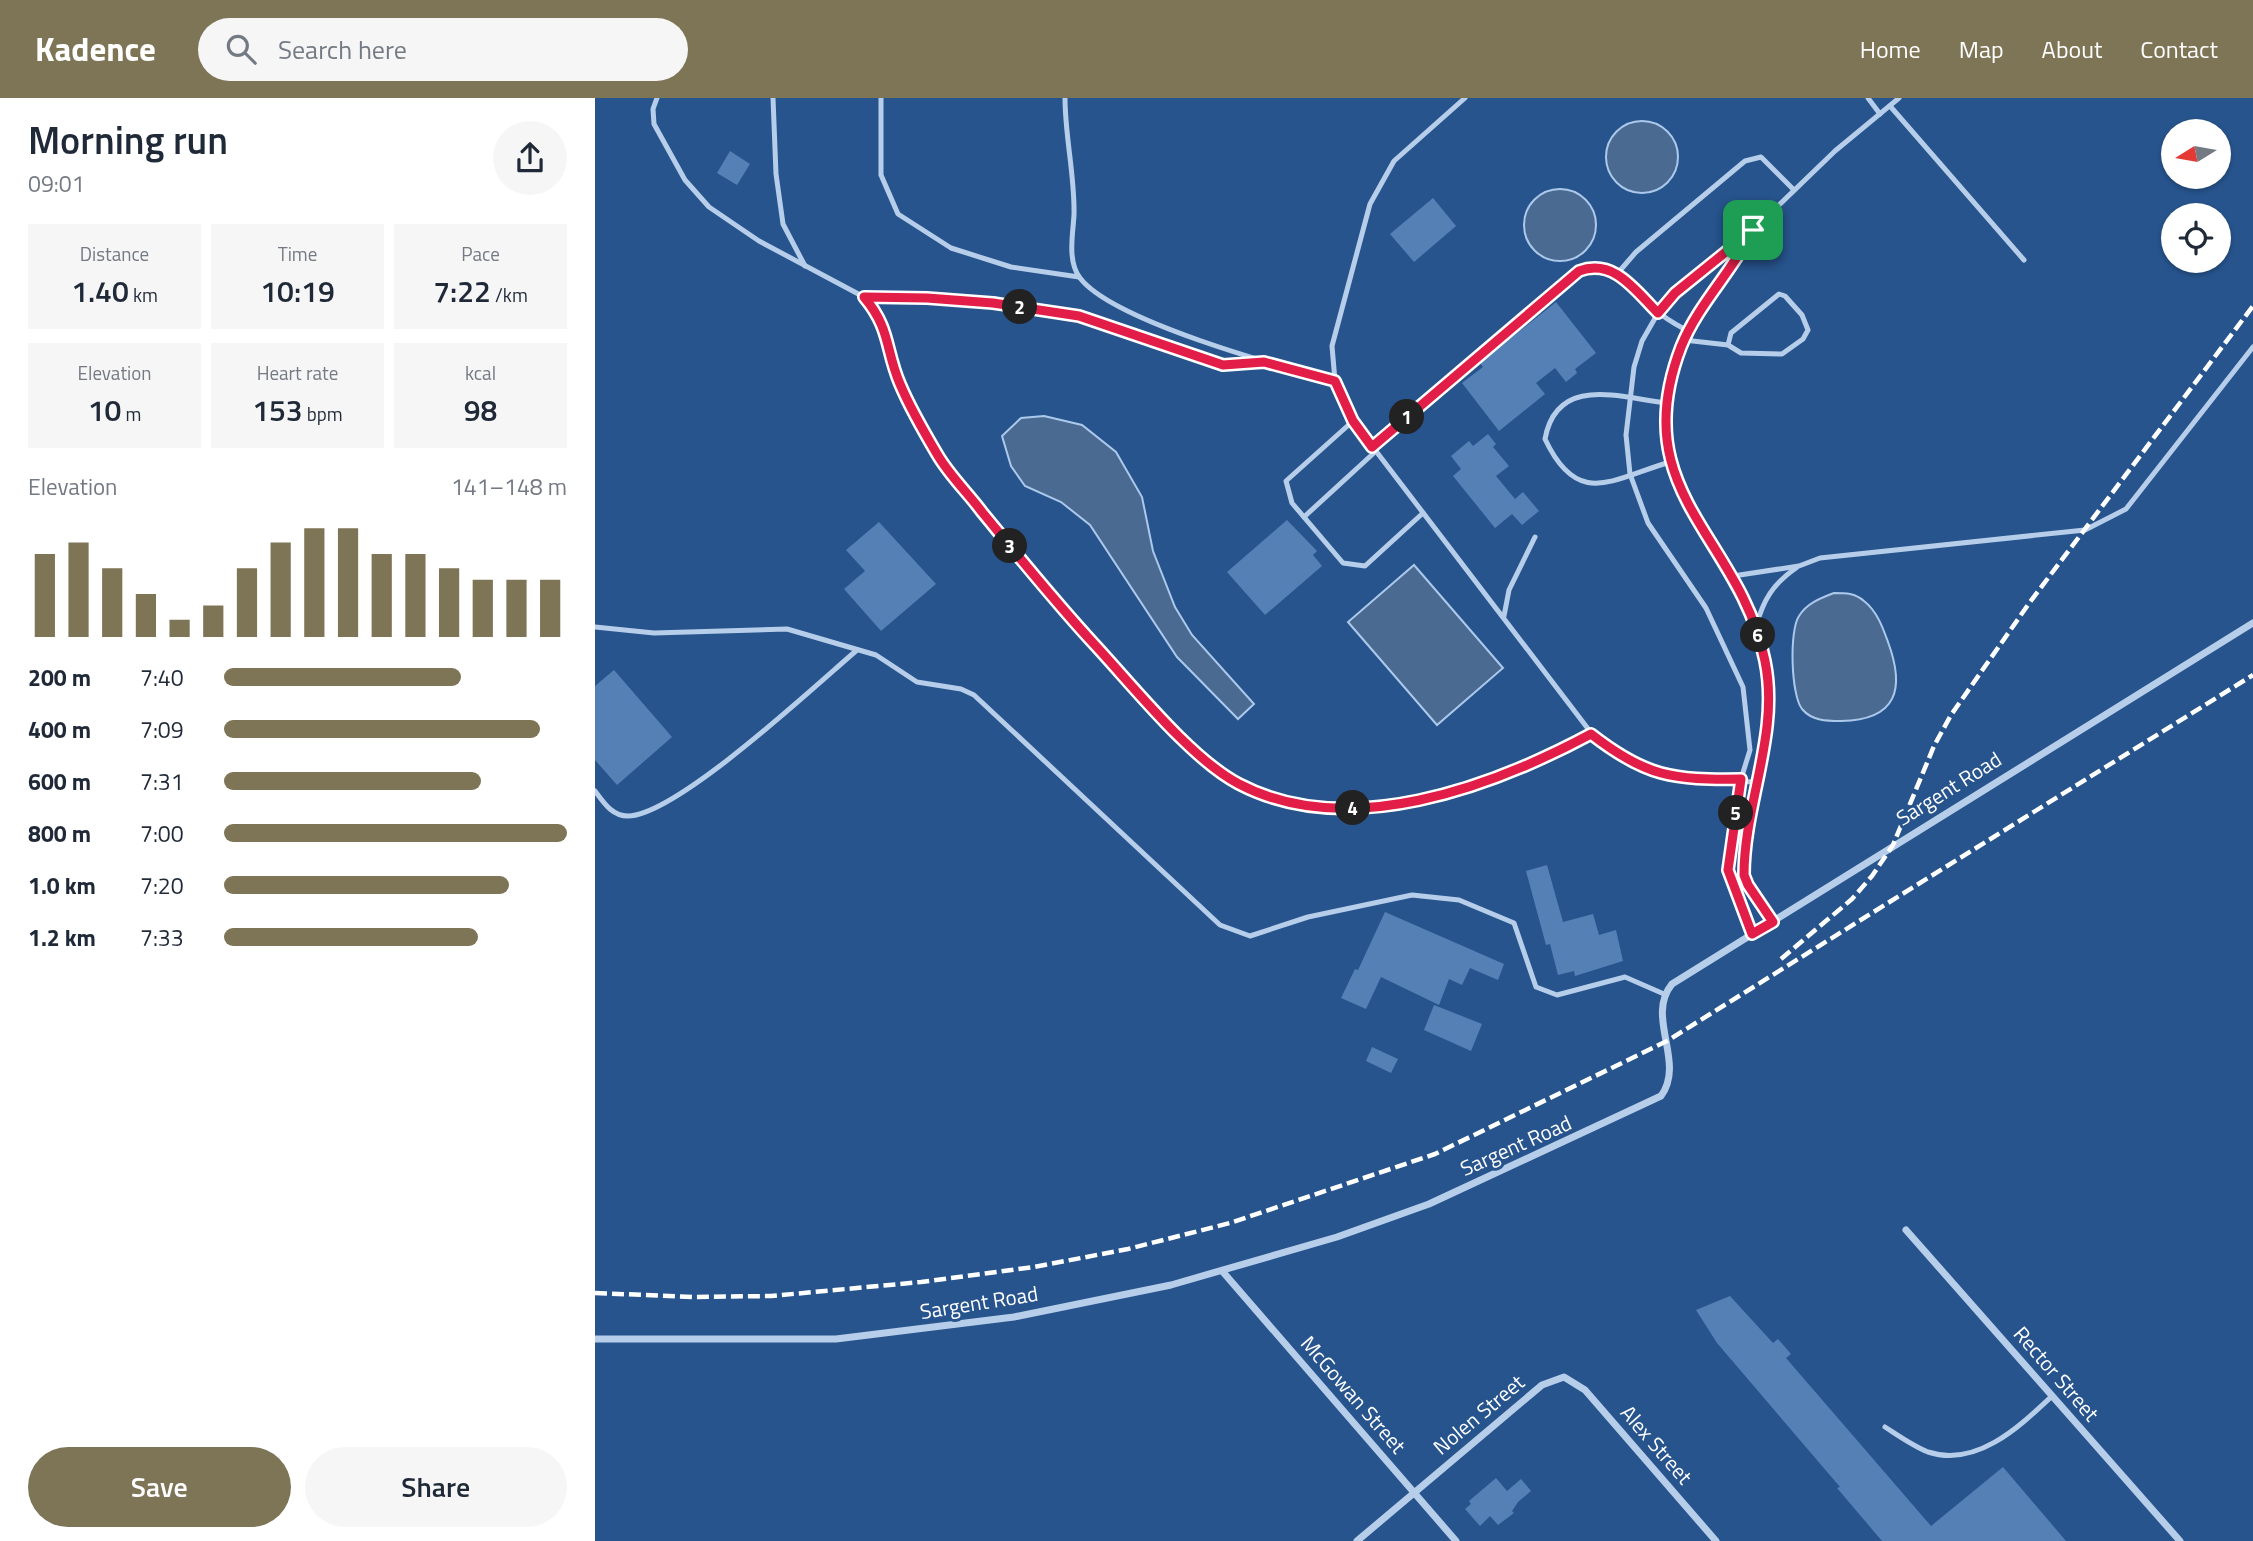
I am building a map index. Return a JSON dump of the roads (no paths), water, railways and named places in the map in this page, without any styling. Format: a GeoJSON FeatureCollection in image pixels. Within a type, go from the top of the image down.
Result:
{"type":"FeatureCollection","features":[{"type":"Feature","properties":{"kind":"street","name":"Sargent Road"},"geometry":{"type":"LineString","coordinates":[[595,1339],[836,1339],[918,1331],[1104,1300],[1223,1272],[1430,1204],[1655,1100],[1669,1084],[1671,1067],[1662,1008],[1664,994],[1691,970],[1773,922],[2253,623]]}},
{"type":"Feature","properties":{"kind":"street","name":"Rector Street"},"geometry":{"type":"LineString","coordinates":[[1906,1230],[2180,1541]]}},
{"type":"Feature","properties":{"kind":"street","name":"McGowan Street"},"geometry":{"type":"LineString","coordinates":[[1223,1272],[1456,1541]]}},
{"type":"Feature","properties":{"kind":"street","name":"Nolen Street"},"geometry":{"type":"LineString","coordinates":[[1357,1541],[1542,1385],[1564,1377]]}},
{"type":"Feature","properties":{"kind":"street","name":"Alex Street"},"geometry":{"type":"LineString","coordinates":[[1564,1377],[1585,1390],[1716,1541]]}},
{"type":"Feature","properties":{"kind":"lane"},"geometry":{"type":"LineString","coordinates":[[657,98],[653,109],[654,124],[665,149],[685,180],[709,207],[759,241],[864,297],[880,316],[899,383],[938,457],[1080,629],[1188,744],[1238,784],[1290,804],[1329,808],[1375,808],[1424,799],[1534,765],[1591,734]]}},
{"type":"Feature","properties":{"kind":"lane"},"geometry":{"type":"LineString","coordinates":[[773,98],[776,174],[783,224],[806,266]]}},
{"type":"Feature","properties":{"kind":"lane"},"geometry":{"type":"LineString","coordinates":[[881,98],[881,175],[898,214],[951,248],[1011,267],[1079,277],[1113,305],[1264,362],[1335,381]]}},
{"type":"Feature","properties":{"kind":"lane"},"geometry":{"type":"LineString","coordinates":[[1065,98],[1074,213],[1071,251],[1079,277]]}},
{"type":"Feature","properties":{"kind":"lane"},"geometry":{"type":"LineString","coordinates":[[1465,98],[1394,162],[1370,204],[1332,345],[1335,381],[1353,421],[1504,616],[1591,734],[1625,761],[1683,780],[1741,779],[1757,782]]}},
{"type":"Feature","properties":{"kind":"lane"},"geometry":{"type":"LineString","coordinates":[[1868,98],[1880,114]]}},
{"type":"Feature","properties":{"kind":"lane"},"geometry":{"type":"LineString","coordinates":[[1752,934],[1728,870],[1741,779],[1750,750],[1743,687],[1706,608],[1648,523],[1630,474],[1626,435],[1630,399],[1642,341],[1658,313],[1675,293],[1753,230],[1835,150],[1899,98]]}},
{"type":"Feature","properties":{"kind":"lane"},"geometry":{"type":"LineString","coordinates":[[1890,106],[2024,260]]}},
{"type":"Feature","properties":{"kind":"lane"},"geometry":{"type":"LineString","coordinates":[[1617,274],[1636,251],[1745,161],[1761,158],[1794,190]]}},
{"type":"Feature","properties":{"kind":"lane"},"geometry":{"type":"LineString","coordinates":[[1753,230],[1742,252],[1688,331],[1667,388],[1667,403],[1670,462],[1694,516],[1733,576],[1755,628],[1765,662],[1769,717],[1766,749],[1757,782],[1744,875],[1773,922]]}},
{"type":"Feature","properties":{"kind":"lane"},"geometry":{"type":"LineString","coordinates":[[1304,517],[1374,449],[1579,271],[1592,266],[1608,268],[1658,313],[1688,331]]}},
{"type":"Feature","properties":{"kind":"lane"},"geometry":{"type":"LineString","coordinates":[[1684,340],[1728,345],[1741,353],[1782,354],[1803,339],[1808,330],[1807,323],[1785,296],[1779,294],[1731,333],[1728,345]]}},
{"type":"Feature","properties":{"kind":"lane"},"geometry":{"type":"LineString","coordinates":[[864,297],[993,303],[1079,316],[1223,365],[1264,362]]}},
{"type":"Feature","properties":{"kind":"lane"},"geometry":{"type":"LineString","coordinates":[[1733,576],[1799,566],[1820,558],[2085,530],[2126,509],[2253,347]]}},
{"type":"Feature","properties":{"kind":"lane"},"geometry":{"type":"LineString","coordinates":[[1667,403],[1588,393],[1573,398],[1554,412],[1545,439],[1567,473],[1586,484],[1600,484],[1670,462]]}},
{"type":"Feature","properties":{"kind":"lane"},"geometry":{"type":"LineString","coordinates":[[1353,421],[1286,481],[1292,503],[1343,563],[1365,566],[1423,513]]}},
{"type":"Feature","properties":{"kind":"lane"},"geometry":{"type":"LineString","coordinates":[[1504,616],[1509,590],[1535,537]]}},
{"type":"Feature","properties":{"kind":"lane"},"geometry":{"type":"LineString","coordinates":[[1755,628],[1761,609],[1776,582],[1799,566]]}},
{"type":"Feature","properties":{"kind":"lane"},"geometry":{"type":"LineString","coordinates":[[595,627],[654,633],[787,629],[876,655],[917,682],[961,689],[974,695],[1220,925],[1236,933],[1250,936],[1308,918],[1412,895],[1459,900],[1514,923],[1536,988],[1557,995],[1625,977],[1664,994]]}},
{"type":"Feature","properties":{"kind":"lane"},"geometry":{"type":"LineString","coordinates":[[595,791],[618,814],[629,816],[663,806],[748,743],[857,650]]}},
{"type":"Feature","properties":{"kind":"lane"},"geometry":{"type":"LineString","coordinates":[[1885,1427],[1930,1452],[1963,1454],[1993,1445],[2052,1396]]}},
{"type":"Feature","properties":{"kind":"water"},"geometry":{"type":"Polygon","coordinates":[[[1635,121],[1649,121],[1668,131],[1678,150],[1678,164],[1668,183],[1649,193],[1635,193],[1616,183],[1606,164],[1606,150],[1616,131],[1635,121]]]}},
{"type":"Feature","properties":{"kind":"water"},"geometry":{"type":"Polygon","coordinates":[[[1553,189],[1567,189],[1586,199],[1596,218],[1596,232],[1586,251],[1567,261],[1553,261],[1534,251],[1524,232],[1524,218],[1534,199],[1553,189]]]}},
{"type":"Feature","properties":{"kind":"water"},"geometry":{"type":"Polygon","coordinates":[[[1044,416],[1082,425],[1116,452],[1142,497],[1153,551],[1175,607],[1192,635],[1254,704],[1238,719],[1177,657],[1090,525],[1061,502],[1025,486],[1011,466],[1002,436],[1021,418],[1044,416]]]}},
{"type":"Feature","properties":{"kind":"water"},"geometry":{"type":"Polygon","coordinates":[[[1414,565],[1503,668],[1437,725],[1348,622],[1414,565]]]}},
{"type":"Feature","properties":{"kind":"water"},"geometry":{"type":"Polygon","coordinates":[[[1834,593],[1854,595],[1869,605],[1888,642],[1896,674],[1896,687],[1885,708],[1875,715],[1860,719],[1825,720],[1806,713],[1798,702],[1793,648],[1796,624],[1806,608],[1834,593]]]}},
{"type":"Feature","properties":{"kind":"railway"},"geometry":{"type":"LineString","coordinates":[[1781,959],[1852,899],[1872,876],[1893,845],[1934,746],[1951,715],[2030,602],[2253,306]]}},
{"type":"Feature","properties":{"kind":"railway"},"geometry":{"type":"LineString","coordinates":[[595,1293],[695,1297],[771,1296],[921,1282],[1034,1267],[1128,1249],[1230,1223],[1435,1154],[1667,1041],[2253,675]]}}]}
